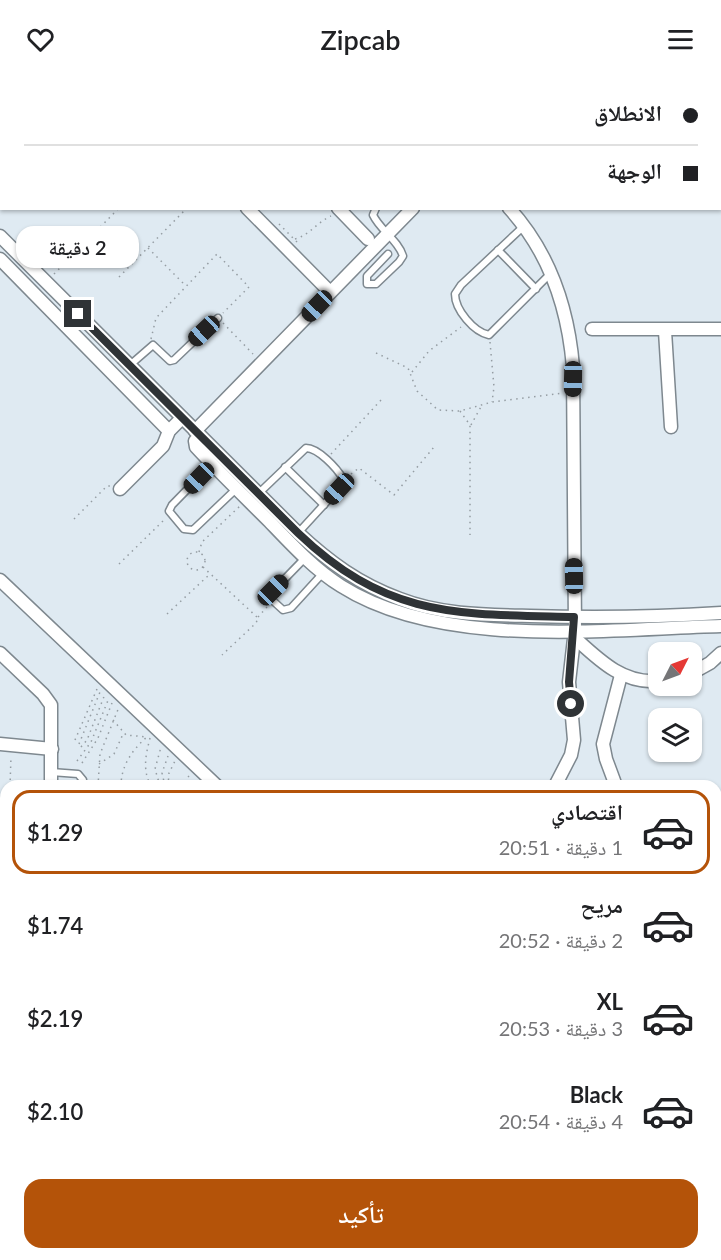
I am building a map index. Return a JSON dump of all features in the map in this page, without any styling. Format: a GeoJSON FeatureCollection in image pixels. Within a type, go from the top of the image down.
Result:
{"type":"FeatureCollection","features":[{"type":"Feature","properties":{"kind":"street"},"geometry":{"type":"LineString","coordinates":[[249,210],[330,292]]}},
{"type":"Feature","properties":{"kind":"street"},"geometry":{"type":"LineString","coordinates":[[339,210],[368,238]]}},
{"type":"Feature","properties":{"kind":"street"},"geometry":{"type":"LineString","coordinates":[[411,210],[262,363],[197,434],[195,446],[237,489],[253,497],[330,562],[347,574],[411,603],[468,613],[574,617],[721,613]]}},
{"type":"Feature","properties":{"kind":"street"},"geometry":{"type":"LineString","coordinates":[[511,210],[539,246],[552,272],[568,329],[572,392],[575,634],[569,682],[573,747],[558,780]]}},
{"type":"Feature","properties":{"kind":"street"},"geometry":{"type":"LineString","coordinates":[[0,236],[182,418],[305,558],[323,573],[379,606],[418,620],[468,628],[575,634],[721,626]]}},
{"type":"Feature","properties":{"kind":"street"},"geometry":{"type":"LineString","coordinates":[[0,259],[169,431]]}},
{"type":"Feature","properties":{"kind":"street"},"geometry":{"type":"LineString","coordinates":[[591,329],[665,331],[721,329]]}},
{"type":"Feature","properties":{"kind":"street"},"geometry":{"type":"LineString","coordinates":[[665,331],[671,427]]}},
{"type":"Feature","properties":{"kind":"street"},"geometry":{"type":"LineString","coordinates":[[117,489],[165,444],[169,431],[182,418]]}},
{"type":"Feature","properties":{"kind":"street"},"geometry":{"type":"LineString","coordinates":[[0,580],[211,780]]}},
{"type":"Feature","properties":{"kind":"street"},"geometry":{"type":"LineString","coordinates":[[575,634],[621,675],[634,680],[648,681]]}},
{"type":"Feature","properties":{"kind":"street"},"geometry":{"type":"LineString","coordinates":[[702,667],[721,653]]}},
{"type":"Feature","properties":{"kind":"street"},"geometry":{"type":"LineString","coordinates":[[0,654],[48,699],[53,712],[51,780]]}},
{"type":"Feature","properties":{"kind":"street"},"geometry":{"type":"LineString","coordinates":[[614,780],[603,744],[621,675]]}},
{"type":"Feature","properties":{"kind":"street"},"geometry":{"type":"LineString","coordinates":[[5,746],[52,749]]}},
{"type":"Feature","properties":{"kind":"lane"},"geometry":{"type":"LineString","coordinates":[[375,210],[373,215],[400,248],[402,258],[376,284],[367,284],[367,276],[388,255]]}},
{"type":"Feature","properties":{"kind":"lane"},"geometry":{"type":"LineString","coordinates":[[524,225],[454,294],[457,306],[481,333],[489,335],[552,272]]}},
{"type":"Feature","properties":{"kind":"lane"},"geometry":{"type":"LineString","coordinates":[[498,250],[536,289]]}},
{"type":"Feature","properties":{"kind":"lane"},"geometry":{"type":"LineString","coordinates":[[130,366],[150,346],[157,346],[172,361],[218,318]]}},
{"type":"Feature","properties":{"kind":"lane"},"geometry":{"type":"LineString","coordinates":[[253,497],[306,448],[314,450],[341,476],[342,483],[298,533]]}},
{"type":"Feature","properties":{"kind":"lane"},"geometry":{"type":"LineString","coordinates":[[212,464],[172,505],[170,514],[184,529],[190,531],[237,489]]}},
{"type":"Feature","properties":{"kind":"lane"},"geometry":{"type":"LineString","coordinates":[[285,466],[324,505]]}},
{"type":"Feature","properties":{"kind":"lane"},"geometry":{"type":"LineString","coordinates":[[305,558],[271,593],[273,601],[283,610],[288,610],[323,573]]}},
{"type":"Feature","properties":{"kind":"lane"},"geometry":{"type":"LineString","coordinates":[[51,772],[78,774],[83,780]]}},
{"type":"Feature","properties":{"kind":"path"},"geometry":{"type":"LineString","coordinates":[[46,282],[117,210]]}},
{"type":"Feature","properties":{"kind":"path"},"geometry":{"type":"LineString","coordinates":[[119,277],[185,210]]}},
{"type":"Feature","properties":{"kind":"path"},"geometry":{"type":"LineString","coordinates":[[294,239],[305,236],[319,222],[339,210]]}},
{"type":"Feature","properties":{"kind":"path"},"geometry":{"type":"LineString","coordinates":[[148,248],[185,286]]}},
{"type":"Feature","properties":{"kind":"path"},"geometry":{"type":"LineString","coordinates":[[150,346],[152,327],[156,318],[217,254],[249,287],[218,318],[262,363]]}},
{"type":"Feature","properties":{"kind":"path"},"geometry":{"type":"LineString","coordinates":[[411,372],[429,351],[469,321]]}},
{"type":"Feature","properties":{"kind":"path"},"geometry":{"type":"LineString","coordinates":[[489,335],[494,381],[492,402]]}},
{"type":"Feature","properties":{"kind":"path"},"geometry":{"type":"LineString","coordinates":[[376,353],[402,365],[411,372],[417,391],[438,410],[460,411],[492,402],[572,392]]}},
{"type":"Feature","properties":{"kind":"path"},"geometry":{"type":"LineString","coordinates":[[325,460],[382,399]]}},
{"type":"Feature","properties":{"kind":"path"},"geometry":{"type":"LineString","coordinates":[[470,535],[470,425],[482,405]]}},
{"type":"Feature","properties":{"kind":"path"},"geometry":{"type":"LineString","coordinates":[[460,411],[470,425]]}},
{"type":"Feature","properties":{"kind":"path"},"geometry":{"type":"LineString","coordinates":[[342,483],[359,468],[394,495],[434,447]]}},
{"type":"Feature","properties":{"kind":"path"},"geometry":{"type":"LineString","coordinates":[[74,519],[107,486],[117,489]]}},
{"type":"Feature","properties":{"kind":"path"},"geometry":{"type":"LineString","coordinates":[[199,552],[202,542],[253,497]]}},
{"type":"Feature","properties":{"kind":"path"},"geometry":{"type":"LineString","coordinates":[[119,564],[170,514]]}},
{"type":"Feature","properties":{"kind":"path"},"geometry":{"type":"LineString","coordinates":[[199,552],[205,560],[203,567]]}},
{"type":"Feature","properties":{"kind":"path"},"geometry":{"type":"LineString","coordinates":[[199,552],[188,554],[186,561],[192,570],[203,567]]}},
{"type":"Feature","properties":{"kind":"path"},"geometry":{"type":"LineString","coordinates":[[203,567],[258,618]]}},
{"type":"Feature","properties":{"kind":"path"},"geometry":{"type":"LineString","coordinates":[[167,614],[210,574]]}},
{"type":"Feature","properties":{"kind":"path"},"geometry":{"type":"LineString","coordinates":[[222,655],[256,623],[273,601]]}},
{"type":"Feature","properties":{"kind":"path"},"geometry":{"type":"LineString","coordinates":[[98,780],[99,764],[113,720],[111,686]]}},
{"type":"Feature","properties":{"kind":"path"},"geometry":{"type":"LineString","coordinates":[[75,740],[111,686]]}},
{"type":"Feature","properties":{"kind":"path"},"geometry":{"type":"LineString","coordinates":[[79,744],[111,686]]}},
{"type":"Feature","properties":{"kind":"path"},"geometry":{"type":"LineString","coordinates":[[81,747],[91,732],[111,686]]}},
{"type":"Feature","properties":{"kind":"path"},"geometry":{"type":"LineString","coordinates":[[77,761],[91,742],[111,686]]}},
{"type":"Feature","properties":{"kind":"path"},"geometry":{"type":"LineString","coordinates":[[82,763],[98,738],[111,686]]}},
{"type":"Feature","properties":{"kind":"path"},"geometry":{"type":"LineString","coordinates":[[113,720],[123,733],[147,737]]}},
{"type":"Feature","properties":{"kind":"path"},"geometry":{"type":"LineString","coordinates":[[99,764],[114,754],[123,733]]}},
{"type":"Feature","properties":{"kind":"path"},"geometry":{"type":"LineString","coordinates":[[123,780],[125,765],[133,751],[151,734],[145,762],[149,780]]}},
{"type":"Feature","properties":{"kind":"path"},"geometry":{"type":"LineString","coordinates":[[158,780],[155,769],[165,737]]}},
{"type":"Feature","properties":{"kind":"path"},"geometry":{"type":"LineString","coordinates":[[5,746],[9,780]]}},
{"type":"Feature","properties":{"kind":"path"},"geometry":{"type":"LineString","coordinates":[[166,780],[162,766],[180,751]]}},
{"type":"Feature","properties":{"kind":"path"},"geometry":{"type":"LineString","coordinates":[[169,780],[180,751]]}},
{"type":"Feature","properties":{"kind":"path"},"geometry":{"type":"LineString","coordinates":[[186,780],[198,767]]}},
{"type":"Feature","properties":{"kind":"route"},"geometry":{"type":"LineString","coordinates":[[78,314],[298,533],[347,574],[402,600],[442,610],[574,617],[575,638],[569,682],[571,704]]}}]}
